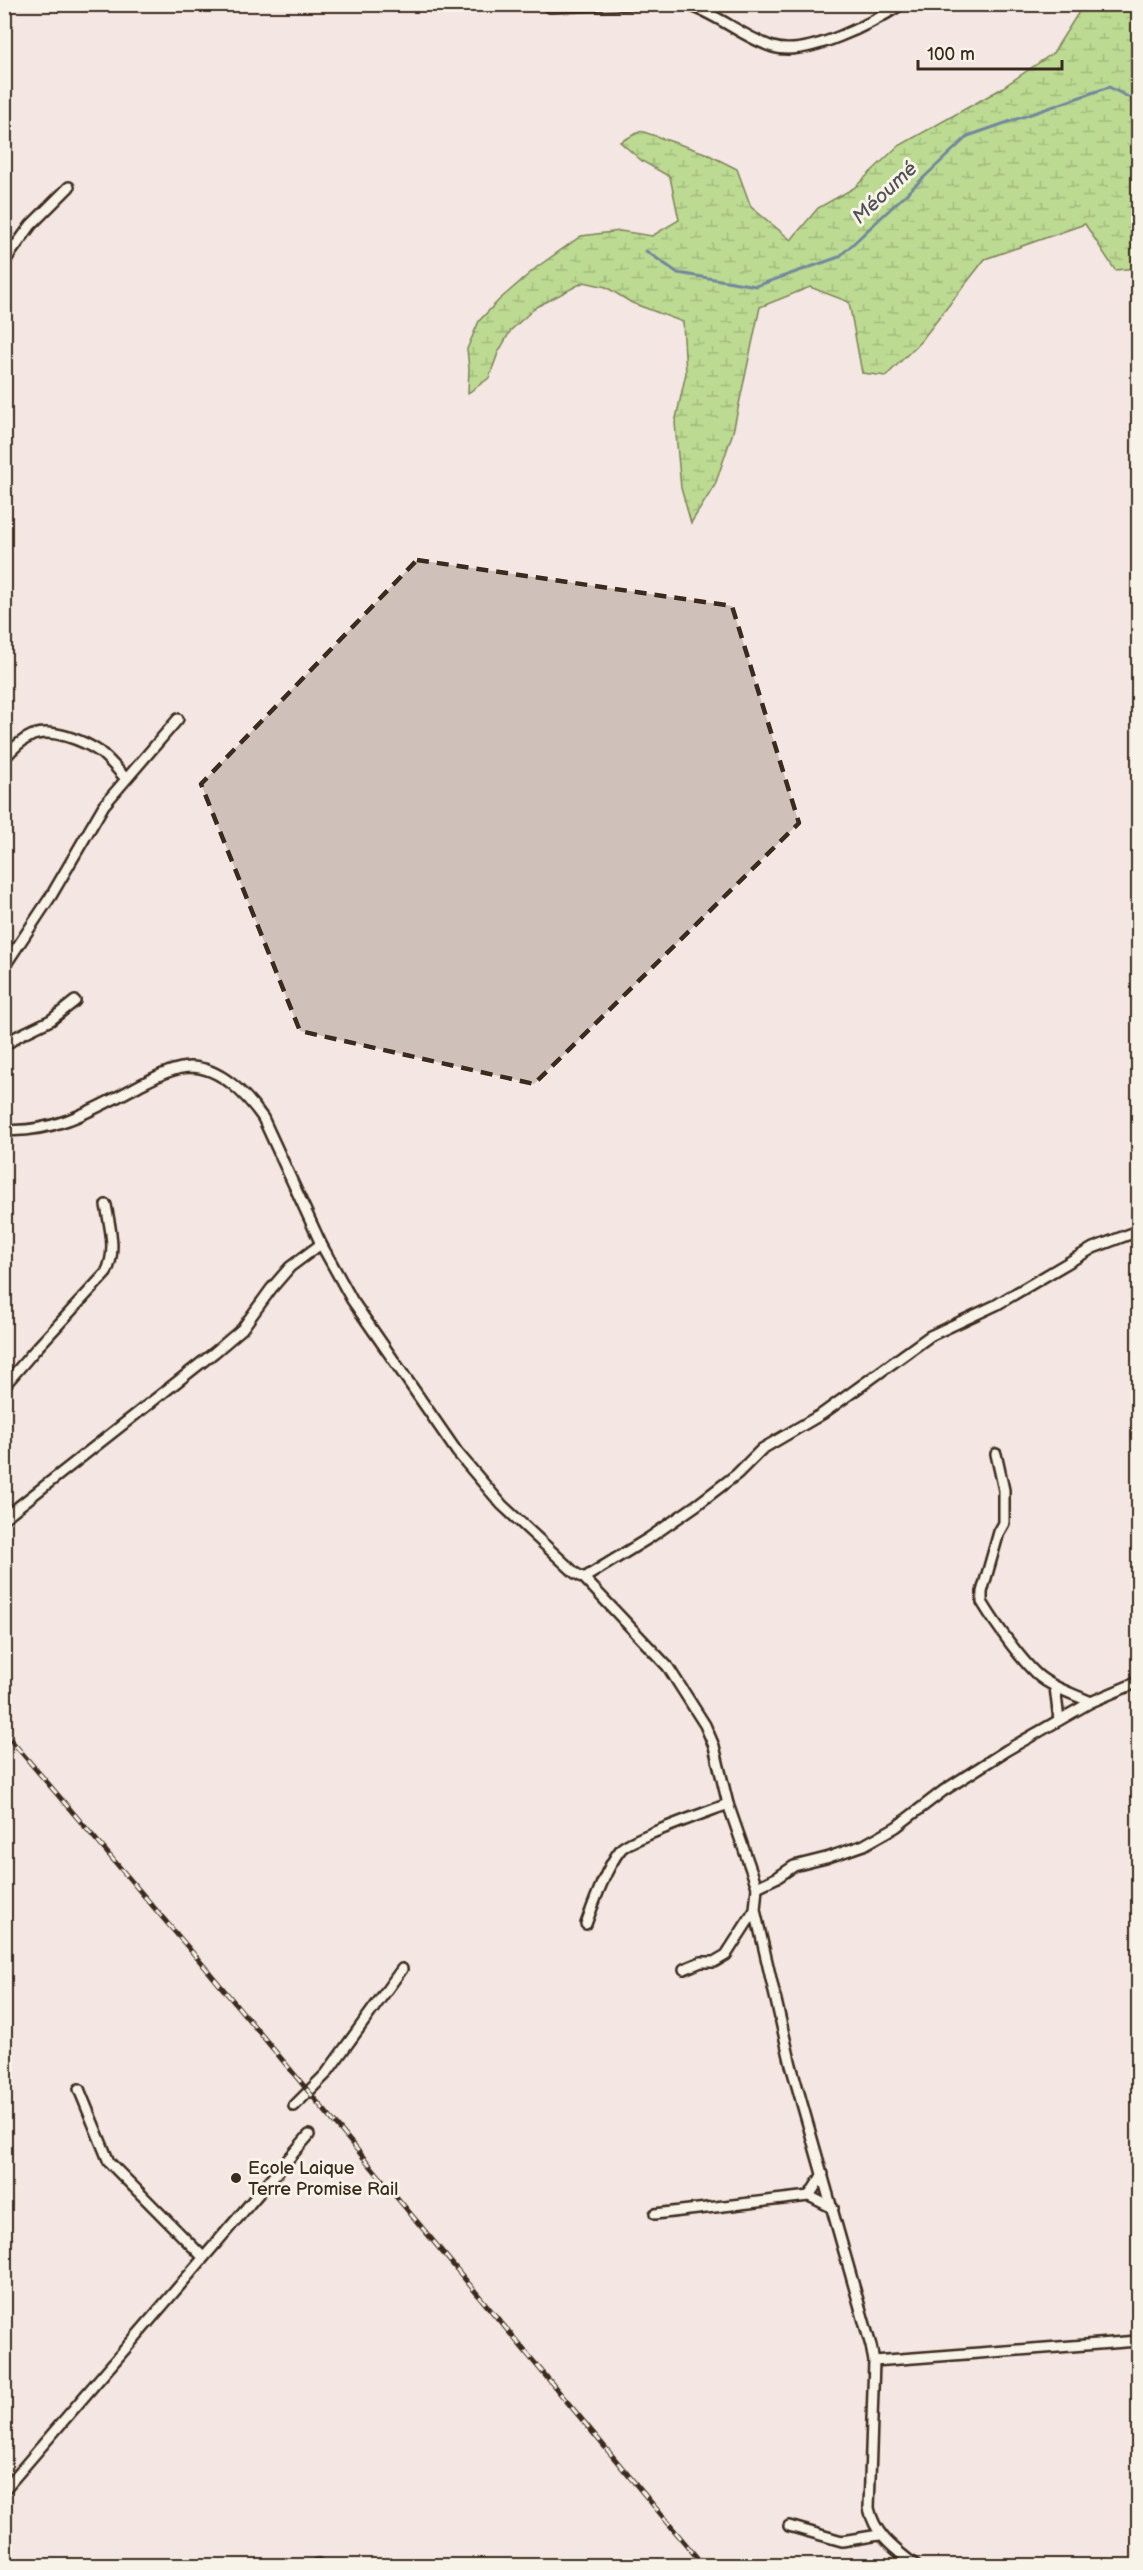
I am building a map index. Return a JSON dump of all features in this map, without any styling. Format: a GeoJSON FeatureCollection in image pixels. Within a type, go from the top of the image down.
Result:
{"type":"FeatureCollection","features":[{"type":"Feature","properties":{"kind":"street"},"geometry":{"type":"LineString","coordinates":[[544,4],[550,7],[574,7],[639,4]]}},
{"type":"Feature","properties":{"kind":"street"},"geometry":{"type":"LineString","coordinates":[[686,4],[707,10],[775,48],[794,49],[825,42],[854,31],[882,18],[902,4]]}},
{"type":"Feature","properties":{"kind":"street"},"geometry":{"type":"LineString","coordinates":[[4,262],[31,225],[69,187]]}},
{"type":"Feature","properties":{"kind":"street"},"geometry":{"type":"LineString","coordinates":[[4,968],[51,896],[104,805],[178,719]]}},
{"type":"Feature","properties":{"kind":"street"},"geometry":{"type":"LineString","coordinates":[[4,759],[15,746],[34,735],[50,734],[84,743],[101,753],[126,779]]}},
{"type":"Feature","properties":{"kind":"street"},"geometry":{"type":"LineString","coordinates":[[4,1046],[18,1036],[51,1020],[75,1001]]}},
{"type":"Feature","properties":{"kind":"street"},"geometry":{"type":"LineString","coordinates":[[4,1130],[37,1129],[58,1124],[165,1072],[191,1067],[215,1074],[235,1085],[251,1101],[263,1118],[321,1244],[352,1300],[457,1452],[502,1505],[575,1573],[584,1578],[668,1667],[705,1725],[714,1746],[728,1804],[757,1887],[755,1910],[791,2065],[833,2208],[874,2361],[869,2508],[872,2520],[879,2535],[916,2565]]}},
{"type":"Feature","properties":{"kind":"street"},"geometry":{"type":"LineString","coordinates":[[4,1386],[34,1350],[106,1273],[112,1262],[113,1244],[106,1205]]}},
{"type":"Feature","properties":{"kind":"street"},"geometry":{"type":"LineString","coordinates":[[584,1578],[649,1538],[698,1504],[737,1474],[762,1449],[822,1414],[930,1336],[996,1305],[1093,1248],[1138,1232]]}},
{"type":"Feature","properties":{"kind":"street"},"geometry":{"type":"LineString","coordinates":[[4,1518],[242,1329],[290,1267],[321,1244]]}},
{"type":"Feature","properties":{"kind":"street"},"geometry":{"type":"LineString","coordinates":[[996,1454],[1004,1490],[1004,1523],[999,1532],[982,1592],[982,1602],[1028,1665],[1054,1687],[1091,1702]]}},
{"type":"Feature","properties":{"kind":"street"},"geometry":{"type":"LineString","coordinates":[[757,1887],[794,1866],[864,1845],[896,1827],[943,1791],[1007,1750],[1091,1702],[1138,1682]]}},
{"type":"Feature","properties":{"kind":"street"},"geometry":{"type":"LineString","coordinates":[[1054,1687],[1059,1720]]}},
{"type":"Feature","properties":{"kind":"street"},"geometry":{"type":"LineString","coordinates":[[586,1924],[595,1898],[622,1848],[636,1839],[728,1804]]}},
{"type":"Feature","properties":{"kind":"street"},"geometry":{"type":"LineString","coordinates":[[684,1969],[702,1962],[714,1962],[726,1955],[755,1910]]}},
{"type":"Feature","properties":{"kind":"street"},"geometry":{"type":"LineString","coordinates":[[294,2106],[326,2074],[402,1969]]}},
{"type":"Feature","properties":{"kind":"street"},"geometry":{"type":"LineString","coordinates":[[79,2089],[109,2162],[203,2257]]}},
{"type":"Feature","properties":{"kind":"street"},"geometry":{"type":"LineString","coordinates":[[4,2490],[78,2407],[203,2257],[309,2135]]}},
{"type":"Feature","properties":{"kind":"street"},"geometry":{"type":"LineString","coordinates":[[809,2196],[823,2174]]}},
{"type":"Feature","properties":{"kind":"street"},"geometry":{"type":"LineString","coordinates":[[655,2214],[809,2196],[833,2208]]}},
{"type":"Feature","properties":{"kind":"street"},"geometry":{"type":"LineString","coordinates":[[874,2361],[1138,2341]]}},
{"type":"Feature","properties":{"kind":"street"},"geometry":{"type":"LineString","coordinates":[[789,2526],[842,2541],[879,2535]]}},
{"type":"Feature","properties":{"kind":"highlighted area"},"geometry":{"type":"Polygon","coordinates":[[[417,560],[732,606],[799,823],[534,1084],[300,1031],[201,784],[417,560]]]}},
{"type":"Feature","properties":{"kind":"green space"},"geometry":{"type":"Polygon","coordinates":[[[1127,5],[1138,11],[1138,268],[1115,270],[1085,224],[985,259],[921,341],[886,376],[862,373],[849,302],[810,287],[760,307],[733,432],[715,485],[691,523],[681,488],[675,423],[686,373],[683,322],[632,303],[606,287],[584,282],[536,307],[511,330],[498,353],[489,378],[468,393],[467,349],[479,321],[537,267],[581,236],[620,231],[652,236],[679,220],[670,177],[642,161],[620,142],[641,131],[705,153],[737,169],[751,207],[791,240],[818,208],[854,188],[897,147],[999,90],[1053,53],[1082,7],[1127,5]]]}},
{"type":"Feature","properties":{"kind":"waterway","name":"Méoumé"},"geometry":{"type":"LineString","coordinates":[[646,251],[678,273],[756,286],[839,257],[968,136],[1109,87],[1138,102]]}},
{"type":"Feature","properties":{"kind":"railway"},"geometry":{"type":"LineString","coordinates":[[4,1732],[204,1966],[704,2566]]}},
{"type":"Feature","properties":{"kind":"place","name":"Ecole Laique Terre Promise Rail"},"geometry":{"type":"Point","coordinates":[236,2178]}}]}
